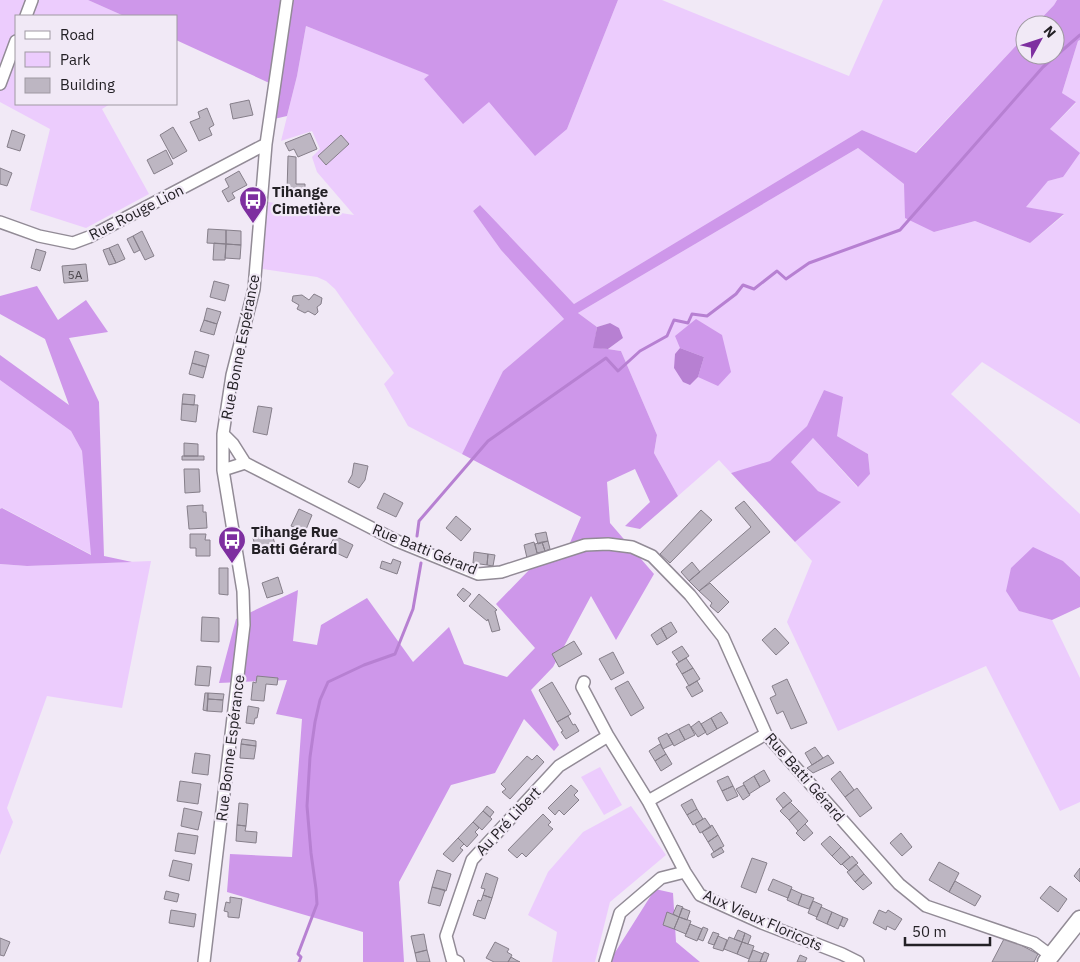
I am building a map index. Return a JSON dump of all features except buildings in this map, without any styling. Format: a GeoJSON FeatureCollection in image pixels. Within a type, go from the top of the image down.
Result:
{"type":"FeatureCollection","features":[{"type":"Feature","properties":{"kind":"street"},"geometry":{"type":"LineString","coordinates":[[26,15],[32,0]]}},
{"type":"Feature","properties":{"kind":"street","name":"Rue Bonne Espérance"},"geometry":{"type":"LineString","coordinates":[[204,962],[244,625],[243,591],[223,470],[223,434],[232,375],[254,288],[266,144],[287,0]]}},
{"type":"Feature","properties":{"kind":"street"},"geometry":{"type":"LineString","coordinates":[[0,84],[15,44]]}},
{"type":"Feature","properties":{"kind":"street","name":"Rue Rouge Lion"},"geometry":{"type":"LineString","coordinates":[[0,222],[39,236],[73,243],[89,237],[266,144]]}},
{"type":"Feature","properties":{"kind":"street"},"geometry":{"type":"LineString","coordinates":[[223,434],[233,444],[245,463],[223,470]]}},
{"type":"Feature","properties":{"kind":"street","name":"Rue Batti Gérard"},"geometry":{"type":"LineString","coordinates":[[245,463],[398,541],[478,574],[501,572],[585,545],[608,544],[632,547],[652,556],[690,596],[723,638],[766,734],[899,884],[926,906],[1034,943],[1048,958]]}},
{"type":"Feature","properties":{"kind":"street"},"geometry":{"type":"LineString","coordinates":[[584,682],[582,687],[608,736],[648,801],[685,872],[661,878],[620,912],[605,962]]}},
{"type":"Feature","properties":{"kind":"street"},"geometry":{"type":"LineString","coordinates":[[648,801],[766,734]]}},
{"type":"Feature","properties":{"kind":"street","name":"Au Pré Libert"},"geometry":{"type":"LineString","coordinates":[[458,962],[452,959],[446,936],[472,860],[559,766],[608,736]]}},
{"type":"Feature","properties":{"kind":"street","name":"Aux Vieux Floricots"},"geometry":{"type":"LineString","coordinates":[[685,872],[700,895],[762,923],[858,962]]}},
{"type":"Feature","properties":{"kind":"street"},"geometry":{"type":"LineString","coordinates":[[1048,958],[1080,919]]}},
{"type":"Feature","properties":{"kind":"green space"},"geometry":{"type":"Polygon","coordinates":[[[0,0],[88,0],[122,15],[15,15],[15,105],[108,105],[102,109],[149,194],[86,228],[30,210],[50,129],[0,102],[0,0]]]}},
{"type":"Feature","properties":{"kind":"green space"},"geometry":{"type":"Polygon","coordinates":[[[618,0],[662,0],[849,76],[883,0],[1057,0],[1044,15],[1015,15],[1015,47],[915,153],[862,130],[574,304],[480,205],[473,211],[501,250],[564,319],[503,371],[462,454],[408,426],[384,384],[394,373],[335,289],[326,281],[317,277],[256,268],[262,201],[354,215],[317,172],[312,157],[320,149],[312,131],[281,141],[297,76],[306,26],[430,75],[424,79],[567,129],[618,0]]]}},
{"type":"Feature","properties":{"kind":"green space"},"geometry":{"type":"Polygon","coordinates":[[[1080,40],[1080,424],[982,362],[951,394],[1080,514],[1080,577],[1063,561],[1020,611],[1052,620],[1080,678],[1080,802],[1060,811],[986,666],[838,731],[787,622],[812,561],[795,542],[840,502],[818,491],[791,462],[813,438],[857,487],[870,474],[868,454],[837,436],[824,390],[807,426],[770,462],[731,473],[719,460],[678,496],[654,453],[657,435],[621,351],[608,349],[623,338],[610,323],[597,327],[578,313],[858,148],[904,184],[934,232],[975,221],[1030,243],[1064,215],[1025,207],[1048,181],[1063,177],[1050,129],[1076,103],[1062,93],[1078,41],[1080,40]]]}},
{"type":"Feature","properties":{"kind":"green space"},"geometry":{"type":"Polygon","coordinates":[[[0,380],[71,431],[82,451],[92,555],[3,508],[0,509],[0,380]]]}},
{"type":"Feature","properties":{"kind":"green space"},"geometry":{"type":"Polygon","coordinates":[[[151,561],[122,708],[47,696],[7,808],[13,822],[0,855],[0,564],[27,566],[151,561]]]}},
{"type":"Feature","properties":{"kind":"green space"},"geometry":{"type":"Polygon","coordinates":[[[600,767],[622,805],[604,815],[581,777],[600,767]]]}},
{"type":"Feature","properties":{"kind":"green space"},"geometry":{"type":"Polygon","coordinates":[[[631,806],[666,855],[610,902],[595,962],[552,962],[557,932],[528,915],[548,872],[583,832],[631,806]]]}},
{"type":"Feature","properties":{"kind":"shaded area"},"geometry":{"type":"Polygon","coordinates":[[[88,0],[618,0],[567,129],[535,156],[489,102],[463,124],[424,79],[429,75],[306,26],[297,76],[287,116],[274,119],[278,87],[178,41],[178,15],[122,15],[88,0]]]}},
{"type":"Feature","properties":{"kind":"shaded area"},"geometry":{"type":"Polygon","coordinates":[[[1057,0],[1080,0],[1080,40],[1078,41],[1062,93],[1076,102],[1050,129],[1080,153],[1063,177],[1048,181],[1026,207],[1064,214],[1030,243],[975,221],[934,232],[905,218],[904,184],[858,148],[578,313],[597,327],[594,347],[621,351],[657,435],[654,453],[678,496],[640,529],[625,526],[650,502],[635,469],[607,482],[610,523],[654,574],[616,640],[591,596],[553,667],[531,690],[559,745],[554,751],[524,719],[495,773],[451,785],[399,882],[404,962],[363,962],[363,932],[227,892],[230,854],[292,857],[302,719],[276,714],[287,680],[219,683],[236,619],[298,590],[293,641],[317,645],[321,625],[367,598],[413,662],[449,627],[464,664],[507,677],[535,648],[496,604],[530,569],[563,559],[581,517],[462,454],[503,371],[564,319],[501,250],[473,211],[480,205],[574,304],[862,130],[916,153],[1015,47],[1015,65],[1065,65],[1065,15],[1044,15],[1057,0]]]}},
{"type":"Feature","properties":{"kind":"shaded area"},"geometry":{"type":"Polygon","coordinates":[[[37,286],[58,320],[86,300],[108,332],[69,338],[99,402],[104,556],[132,562],[27,566],[0,564],[0,509],[2,508],[91,555],[82,451],[71,431],[0,380],[0,355],[69,405],[45,339],[0,314],[0,296],[37,286]]]}},
{"type":"Feature","properties":{"kind":"shaded area"},"geometry":{"type":"Polygon","coordinates":[[[696,319],[722,335],[731,372],[718,386],[698,377],[704,357],[680,348],[675,336],[696,319]]]}},
{"type":"Feature","properties":{"kind":"shaded area"},"geometry":{"type":"Polygon","coordinates":[[[610,323],[619,328],[623,338],[608,349],[593,348],[597,327],[610,323]]]}},
{"type":"Feature","properties":{"kind":"shaded area"},"geometry":{"type":"Polygon","coordinates":[[[680,348],[704,357],[698,377],[690,385],[683,382],[674,368],[675,354],[680,348]]]}},
{"type":"Feature","properties":{"kind":"shaded area"},"geometry":{"type":"Polygon","coordinates":[[[824,390],[843,397],[837,436],[868,454],[870,474],[858,487],[813,438],[791,462],[818,491],[841,502],[795,542],[731,473],[770,461],[807,426],[824,390]]]}},
{"type":"Feature","properties":{"kind":"shaded area"},"geometry":{"type":"Polygon","coordinates":[[[1033,547],[1063,561],[1080,577],[1080,607],[1052,620],[1019,611],[1006,591],[1011,568],[1033,547]]]}},
{"type":"Feature","properties":{"kind":"shaded area"},"geometry":{"type":"Polygon","coordinates":[[[655,889],[673,893],[676,942],[700,962],[609,962],[655,889]]]}},
{"type":"Feature","properties":{"kind":"waterway"},"geometry":{"type":"LineString","coordinates":[[417,536],[419,521],[488,441],[606,358],[618,371],[640,351],[667,336],[674,320],[688,323],[692,314],[707,316],[736,294],[743,285],[754,289],[777,271],[786,279],[809,263],[900,230],[1043,67],[1080,35]]}},
{"type":"Feature","properties":{"kind":"waterway"},"geometry":{"type":"LineString","coordinates":[[299,962],[301,957],[298,954],[317,904],[307,806],[310,757],[320,700],[328,682],[364,665],[395,654],[413,609],[421,563]]}},
{"type":"Feature","properties":{"kind":"place","name":"Tihange Cimetière"},"geometry":{"type":"Point","coordinates":[253,224]}},
{"type":"Feature","properties":{"kind":"place","name":"Tihange Rue Batti Gérard"},"geometry":{"type":"Point","coordinates":[232,564]}}]}
